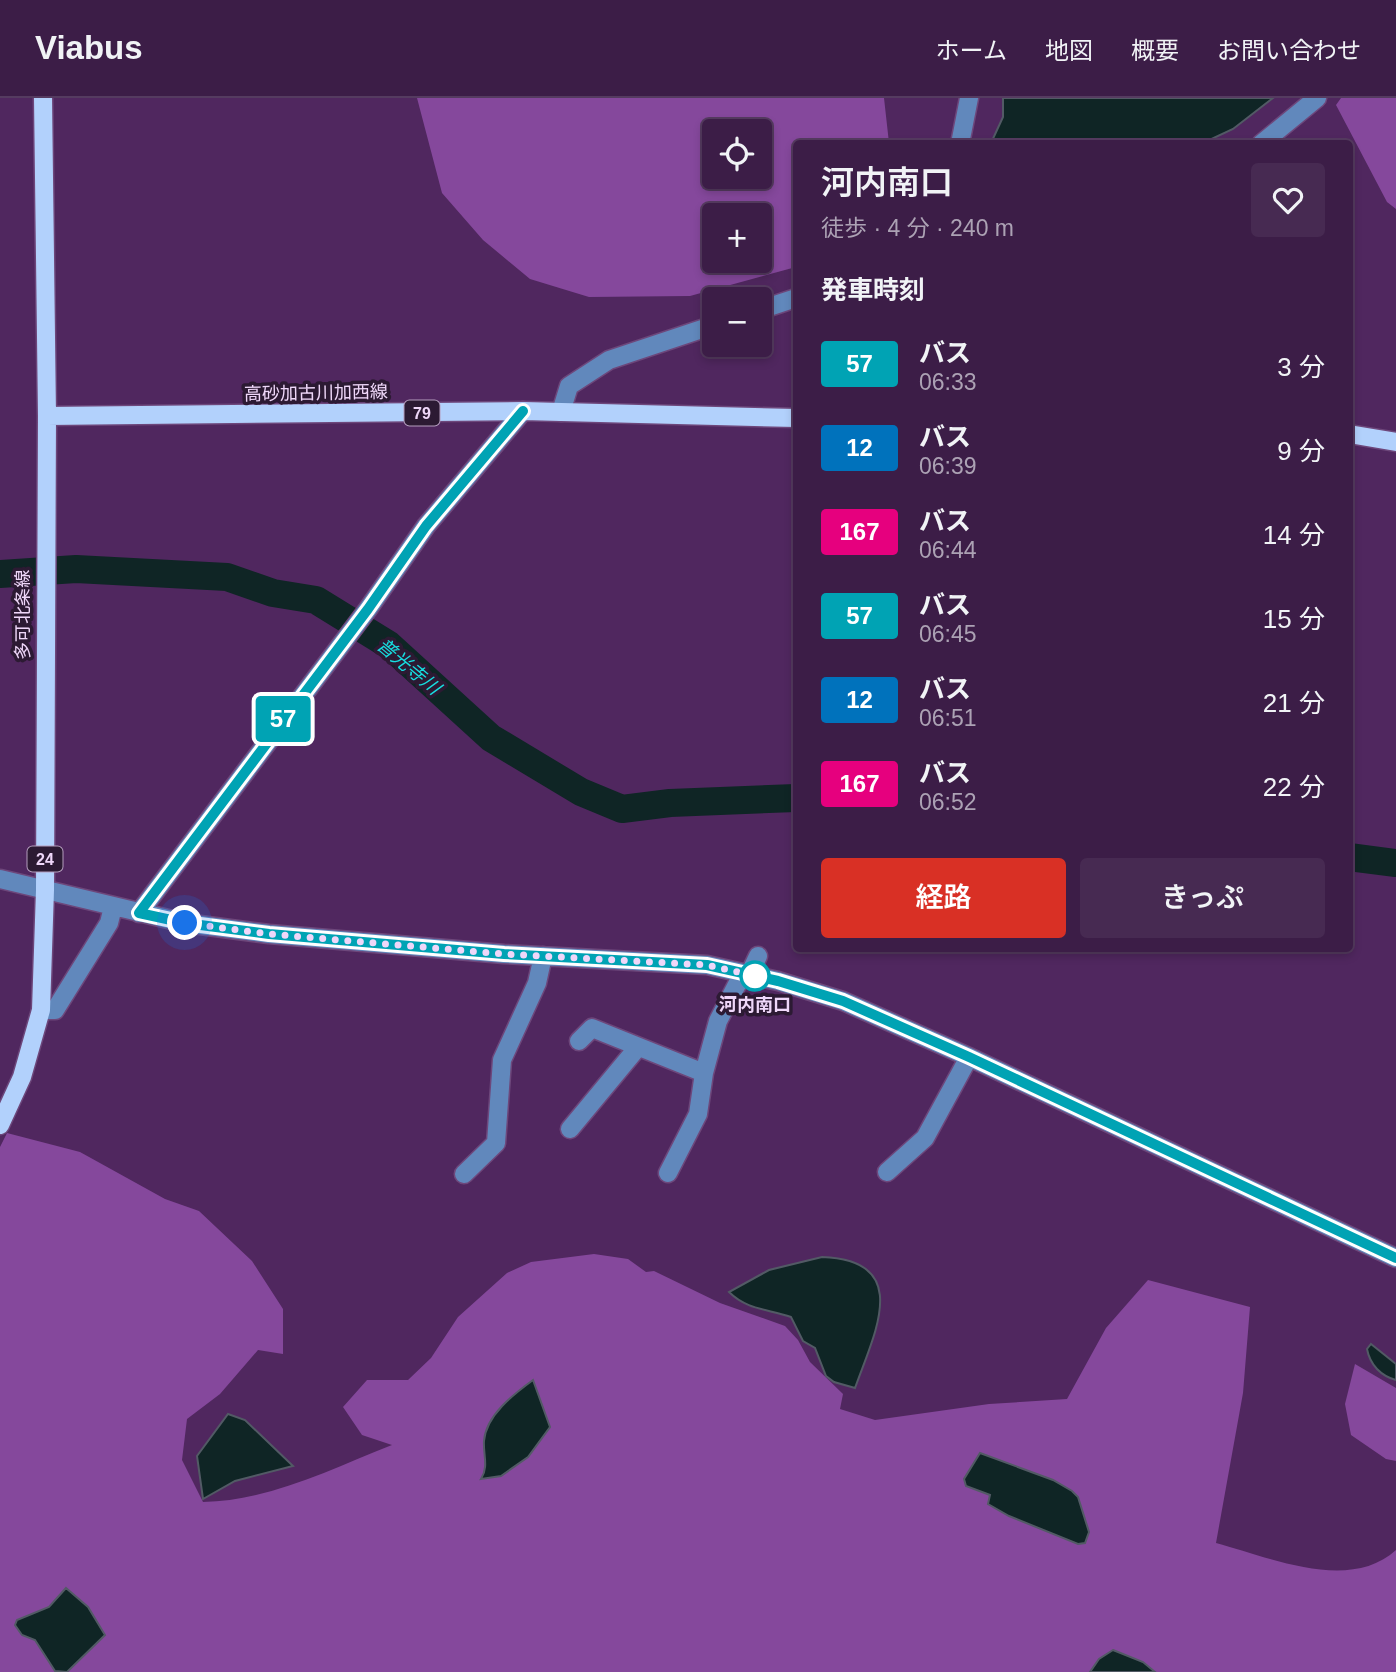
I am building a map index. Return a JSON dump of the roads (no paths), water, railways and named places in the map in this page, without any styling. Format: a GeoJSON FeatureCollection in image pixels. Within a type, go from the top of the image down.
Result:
{"type":"FeatureCollection","features":[{"type":"Feature","properties":{"kind":"main road","name":"多可北条線"},"geometry":{"type":"LineString","coordinates":[[0,1125],[22,1077],[41,1010],[45,890],[44,556],[47,416],[43,98]]}},
{"type":"Feature","properties":{"kind":"main road","name":"高砂加古川加西線"},"geometry":{"type":"LineString","coordinates":[[47,416],[523,411],[793,418]]}},
{"type":"Feature","properties":{"kind":"main road"},"geometry":{"type":"LineString","coordinates":[[1353,435],[1396,442]]}},
{"type":"Feature","properties":{"kind":"street"},"geometry":{"type":"LineString","coordinates":[[961,140],[969,98]]}},
{"type":"Feature","properties":{"kind":"street"},"geometry":{"type":"LineString","coordinates":[[1266,140],[1317,98]]}},
{"type":"Feature","properties":{"kind":"street"},"geometry":{"type":"LineString","coordinates":[[772,306],[793,299]]}},
{"type":"Feature","properties":{"kind":"street"},"geometry":{"type":"LineString","coordinates":[[561,412],[569,386],[609,360],[702,329]]}},
{"type":"Feature","properties":{"kind":"street"},"geometry":{"type":"LineString","coordinates":[[139,913],[348,632],[368,609],[426,526],[523,411]]}},
{"type":"Feature","properties":{"kind":"street"},"geometry":{"type":"LineString","coordinates":[[0,879],[185,923],[269,934],[542,956],[707,965],[746,974],[843,1001],[969,1057],[1396,1258]]}},
{"type":"Feature","properties":{"kind":"street"},"geometry":{"type":"LineString","coordinates":[[41,1010],[55,1010],[109,923],[113,907]]}},
{"type":"Feature","properties":{"kind":"street"},"geometry":{"type":"LineString","coordinates":[[464,1174],[496,1143],[502,1060],[537,983],[542,956]]}},
{"type":"Feature","properties":{"kind":"street"},"geometry":{"type":"LineString","coordinates":[[668,1173],[698,1114],[704,1073],[718,1021],[758,956]]}},
{"type":"Feature","properties":{"kind":"street"},"geometry":{"type":"LineString","coordinates":[[579,1041],[592,1028],[704,1073]]}},
{"type":"Feature","properties":{"kind":"street"},"geometry":{"type":"LineString","coordinates":[[569,1129],[638,1047]]}},
{"type":"Feature","properties":{"kind":"street"},"geometry":{"type":"LineString","coordinates":[[887,1172],[925,1138],[969,1057]]}},
{"type":"Feature","properties":{"kind":"waterway","name":"普光寺川"},"geometry":{"type":"LineString","coordinates":[[0,574],[76,569],[227,577],[273,593],[316,600],[389,645],[491,738],[581,792],[622,809],[670,803],[793,798]]}},
{"type":"Feature","properties":{"kind":"waterway","name":"普光寺川"},"geometry":{"type":"LineString","coordinates":[[1353,858],[1396,863]]}},
{"type":"Feature","properties":{"kind":"place","name":"河内南口"},"geometry":{"type":"Point","coordinates":[755,976]}}]}
